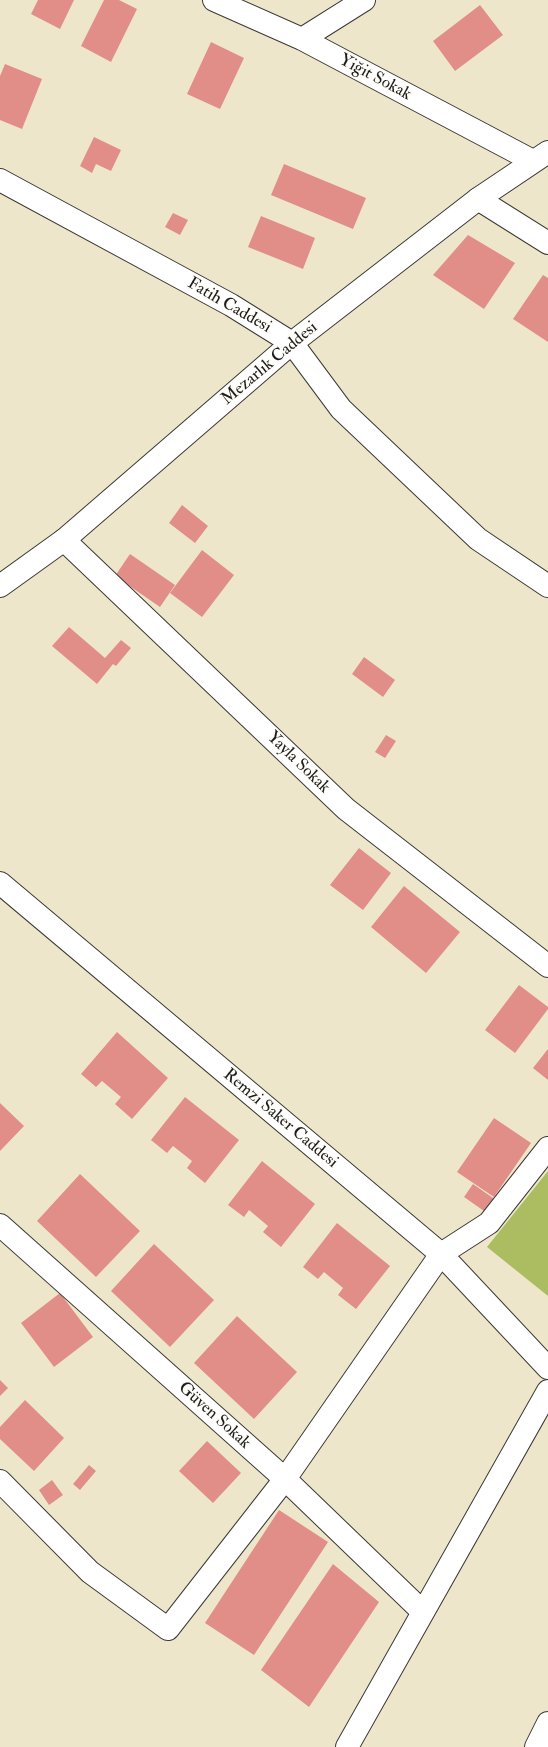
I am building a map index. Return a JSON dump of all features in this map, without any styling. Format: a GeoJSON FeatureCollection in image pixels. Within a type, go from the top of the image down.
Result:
{"type":"FeatureCollection","features":[{"type":"Feature","properties":{"kind":"street","name":"Yiğit Sokak"},"geometry":{"type":"LineString","coordinates":[[214,0],[302,40],[540,157]]}},
{"type":"Feature","properties":{"kind":"street"},"geometry":{"type":"LineString","coordinates":[[302,40],[364,0]]}},
{"type":"Feature","properties":{"kind":"street","name":"Mezarlık Caddesi"},"geometry":{"type":"LineString","coordinates":[[0,586],[64,540],[292,343],[478,199],[540,157]]}},
{"type":"Feature","properties":{"kind":"street","name":"Fatih Caddesi"},"geometry":{"type":"LineString","coordinates":[[0,180],[231,305],[292,343],[341,409],[478,539],[548,586]]}},
{"type":"Feature","properties":{"kind":"street"},"geometry":{"type":"LineString","coordinates":[[478,199],[548,243]]}},
{"type":"Feature","properties":{"kind":"street","name":"Yayla Sokak"},"geometry":{"type":"LineString","coordinates":[[64,540],[346,809],[548,966]]}},
{"type":"Feature","properties":{"kind":"street","name":"Remzi Saker Caddesi"},"geometry":{"type":"LineString","coordinates":[[0,882],[440,1254],[548,1368]]}},
{"type":"Feature","properties":{"kind":"street"},"geometry":{"type":"LineString","coordinates":[[0,1481],[90,1572],[168,1629],[285,1479],[440,1254],[489,1223],[548,1148]]}},
{"type":"Feature","properties":{"kind":"street","name":"Güven Sokak"},"geometry":{"type":"LineString","coordinates":[[0,1225],[285,1479],[423,1612]]}},
{"type":"Feature","properties":{"kind":"street"},"geometry":{"type":"LineString","coordinates":[[347,1747],[548,1391]]}},
{"type":"Feature","properties":{"kind":"street"},"geometry":{"type":"LineString","coordinates":[[536,1747],[548,1723]]}},
{"type":"Feature","properties":{"kind":"green space"},"geometry":{"type":"Polygon","coordinates":[[[548,1171],[548,1296],[487,1247],[548,1171]]]}},
{"type":"Feature","properties":{"kind":"building"},"geometry":{"type":"Polygon","coordinates":[[[38,0],[74,0],[60,29],[31,14],[38,0]]]}},
{"type":"Feature","properties":{"kind":"building"},"geometry":{"type":"Polygon","coordinates":[[[104,0],[119,0],[137,9],[111,62],[81,46],[104,0]]]}},
{"type":"Feature","properties":{"kind":"building"},"geometry":{"type":"Polygon","coordinates":[[[480,5],[503,35],[455,71],[433,41],[480,5]]]}},
{"type":"Feature","properties":{"kind":"building"},"geometry":{"type":"Polygon","coordinates":[[[211,42],[244,58],[220,109],[187,94],[211,42]]]}},
{"type":"Feature","properties":{"kind":"building"},"geometry":{"type":"Polygon","coordinates":[[[5,64],[42,79],[22,129],[0,120],[0,76],[5,64]]]}},
{"type":"Feature","properties":{"kind":"building"},"geometry":{"type":"Polygon","coordinates":[[[94,137],[121,150],[111,171],[96,164],[92,173],[80,166],[94,137]]]}},
{"type":"Feature","properties":{"kind":"building"},"geometry":{"type":"Polygon","coordinates":[[[284,164],[366,198],[353,229],[271,195],[284,164]]]}},
{"type":"Feature","properties":{"kind":"building"},"geometry":{"type":"Polygon","coordinates":[[[173,213],[188,220],[180,235],[165,227],[173,213]]]}},
{"type":"Feature","properties":{"kind":"building"},"geometry":{"type":"Polygon","coordinates":[[[261,216],[315,238],[303,269],[248,247],[261,216]]]}},
{"type":"Feature","properties":{"kind":"building"},"geometry":{"type":"Polygon","coordinates":[[[468,235],[515,263],[484,309],[433,275],[468,235]]]}},
{"type":"Feature","properties":{"kind":"building"},"geometry":{"type":"Polygon","coordinates":[[[543,275],[548,278],[548,342],[513,319],[543,275]]]}},
{"type":"Feature","properties":{"kind":"building"},"geometry":{"type":"Polygon","coordinates":[[[182,505],[208,526],[195,543],[169,523],[182,505]]]}},
{"type":"Feature","properties":{"kind":"building"},"geometry":{"type":"Polygon","coordinates":[[[202,550],[234,575],[202,617],[170,593],[202,550]]]}},
{"type":"Feature","properties":{"kind":"building"},"geometry":{"type":"Polygon","coordinates":[[[130,554],[175,585],[160,607],[115,576],[130,554]]]}},
{"type":"Feature","properties":{"kind":"building"},"geometry":{"type":"Polygon","coordinates":[[[69,627],[105,658],[121,640],[131,648],[116,666],[113,664],[97,684],[52,646],[69,627]]]}},
{"type":"Feature","properties":{"kind":"building"},"geometry":{"type":"Polygon","coordinates":[[[364,657],[395,680],[383,697],[352,674],[364,657]]]}},
{"type":"Feature","properties":{"kind":"building"},"geometry":{"type":"Polygon","coordinates":[[[386,735],[396,741],[385,758],[375,752],[386,735]]]}},
{"type":"Feature","properties":{"kind":"building"},"geometry":{"type":"Polygon","coordinates":[[[359,848],[391,873],[363,910],[330,885],[359,848]]]}},
{"type":"Feature","properties":{"kind":"building"},"geometry":{"type":"Polygon","coordinates":[[[404,886],[460,932],[426,973],[371,927],[404,886]]]}},
{"type":"Feature","properties":{"kind":"building"},"geometry":{"type":"Polygon","coordinates":[[[519,985],[548,1007],[548,1009],[515,1053],[485,1030],[519,985]]]}},
{"type":"Feature","properties":{"kind":"building"},"geometry":{"type":"Polygon","coordinates":[[[117,1032],[168,1078],[132,1119],[115,1104],[121,1097],[102,1081],[96,1087],[81,1074],[117,1032]]]}},
{"type":"Feature","properties":{"kind":"building"},"geometry":{"type":"Polygon","coordinates":[[[548,1049],[548,1080],[533,1068],[548,1049]]]}},
{"type":"Feature","properties":{"kind":"building"},"geometry":{"type":"Polygon","coordinates":[[[185,1097],[239,1140],[205,1183],[187,1168],[192,1161],[173,1146],[167,1153],[151,1140],[185,1097]]]}},
{"type":"Feature","properties":{"kind":"building"},"geometry":{"type":"Polygon","coordinates":[[[0,1103],[24,1126],[0,1151],[0,1103]]]}},
{"type":"Feature","properties":{"kind":"building"},"geometry":{"type":"Polygon","coordinates":[[[494,1118],[531,1143],[494,1197],[457,1172],[494,1118]]]}},
{"type":"Feature","properties":{"kind":"building"},"geometry":{"type":"Polygon","coordinates":[[[262,1161],[315,1204],[281,1247],[263,1232],[268,1226],[249,1210],[244,1217],[228,1205],[262,1161]]]}},
{"type":"Feature","properties":{"kind":"building"},"geometry":{"type":"Polygon","coordinates":[[[80,1174],[140,1231],[96,1277],[37,1221],[80,1174]]]}},
{"type":"Feature","properties":{"kind":"building"},"geometry":{"type":"Polygon","coordinates":[[[473,1184],[503,1205],[494,1218],[464,1197],[473,1184]]]}},
{"type":"Feature","properties":{"kind":"building"},"geometry":{"type":"Polygon","coordinates":[[[337,1223],[390,1266],[356,1309],[338,1295],[343,1288],[324,1272],[318,1279],[303,1267],[337,1223]]]}},
{"type":"Feature","properties":{"kind":"building"},"geometry":{"type":"Polygon","coordinates":[[[154,1244],[214,1300],[170,1347],[111,1291],[154,1244]]]}},
{"type":"Feature","properties":{"kind":"building"},"geometry":{"type":"Polygon","coordinates":[[[60,1293],[93,1337],[54,1367],[21,1323],[60,1293]]]}},
{"type":"Feature","properties":{"kind":"building"},"geometry":{"type":"Polygon","coordinates":[[[237,1316],[297,1372],[254,1419],[194,1363],[237,1316]]]}},
{"type":"Feature","properties":{"kind":"building"},"geometry":{"type":"Polygon","coordinates":[[[0,1380],[8,1388],[0,1396],[0,1380]]]}},
{"type":"Feature","properties":{"kind":"building"},"geometry":{"type":"Polygon","coordinates":[[[25,1400],[64,1438],[34,1471],[0,1439],[0,1427],[25,1400]]]}},
{"type":"Feature","properties":{"kind":"building"},"geometry":{"type":"Polygon","coordinates":[[[207,1441],[241,1473],[213,1503],[179,1471],[207,1441]]]}},
{"type":"Feature","properties":{"kind":"building"},"geometry":{"type":"Polygon","coordinates":[[[89,1465],[96,1471],[80,1490],[73,1484],[89,1465]]]}},
{"type":"Feature","properties":{"kind":"building"},"geometry":{"type":"Polygon","coordinates":[[[52,1480],[63,1495],[49,1505],[39,1490],[52,1480]]]}},
{"type":"Feature","properties":{"kind":"building"},"geometry":{"type":"Polygon","coordinates":[[[279,1510],[328,1542],[254,1655],[205,1623],[279,1510]]]}},
{"type":"Feature","properties":{"kind":"building"},"geometry":{"type":"Polygon","coordinates":[[[333,1564],[379,1602],[309,1707],[261,1670],[333,1564]]]}}]}
